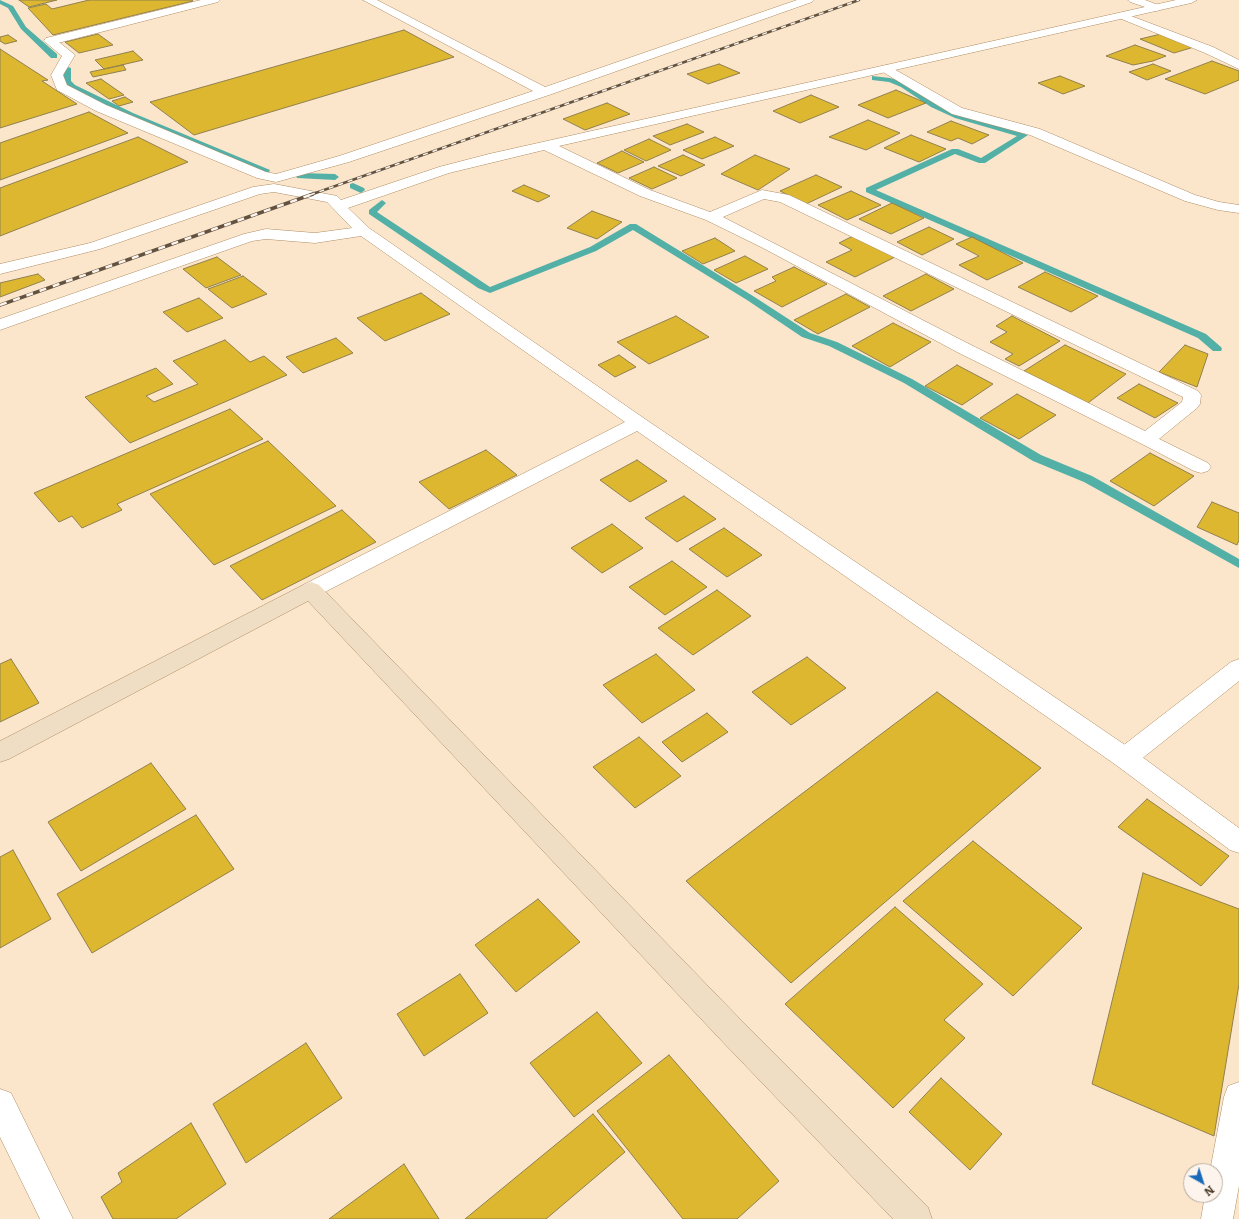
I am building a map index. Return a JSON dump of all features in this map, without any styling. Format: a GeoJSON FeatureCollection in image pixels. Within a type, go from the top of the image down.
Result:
{"type":"FeatureCollection","features":[{"type":"Feature","properties":{"kind":"street"},"geometry":{"type":"LineString","coordinates":[[214,0],[50,41],[69,55],[57,74],[61,87],[101,108],[262,175],[275,183],[332,199],[364,231],[638,423],[1125,758],[1239,842]]}},
{"type":"Feature","properties":{"kind":"street"},"geometry":{"type":"LineString","coordinates":[[369,0],[544,92]]}},
{"type":"Feature","properties":{"kind":"street"},"geometry":{"type":"LineString","coordinates":[[0,269],[95,246],[808,0]]}},
{"type":"Feature","properties":{"kind":"street"},"geometry":{"type":"LineString","coordinates":[[1134,0],[1157,8]]}},
{"type":"Feature","properties":{"kind":"street"},"geometry":{"type":"LineString","coordinates":[[338,206],[444,170],[545,144],[1192,0]]}},
{"type":"Feature","properties":{"kind":"street"},"geometry":{"type":"LineString","coordinates":[[1123,16],[1209,50],[1239,65]]}},
{"type":"Feature","properties":{"kind":"street"},"geometry":{"type":"LineString","coordinates":[[887,69],[957,111],[1035,132],[1190,198],[1218,206],[1239,209]]}},
{"type":"Feature","properties":{"kind":"street"},"geometry":{"type":"LineString","coordinates":[[545,144],[645,193],[711,217],[768,245],[963,348],[1201,467]]}},
{"type":"Feature","properties":{"kind":"street"},"geometry":{"type":"LineString","coordinates":[[711,217],[762,194],[784,198],[1192,395],[1191,404],[1147,439]]}},
{"type":"Feature","properties":{"kind":"street"},"geometry":{"type":"LineString","coordinates":[[0,325],[249,236],[266,234],[315,238],[364,231]]}},
{"type":"Feature","properties":{"kind":"street"},"geometry":{"type":"LineString","coordinates":[[0,752],[311,590],[638,423]]}},
{"type":"Feature","properties":{"kind":"street"},"geometry":{"type":"LineString","coordinates":[[311,590],[729,1028],[916,1219]]}},
{"type":"Feature","properties":{"kind":"street"},"geometry":{"type":"LineString","coordinates":[[1125,758],[1239,668]]}},
{"type":"Feature","properties":{"kind":"street"},"geometry":{"type":"LineString","coordinates":[[1217,1219],[1239,1097]]}},
{"type":"Feature","properties":{"kind":"street"},"geometry":{"type":"LineString","coordinates":[[0,1104],[57,1219]]}},
{"type":"Feature","properties":{"kind":"building"},"geometry":{"type":"Polygon","coordinates":[[[19,0],[57,0],[29,7],[19,0]]]}},
{"type":"Feature","properties":{"kind":"building"},"geometry":{"type":"Polygon","coordinates":[[[89,0],[193,1],[53,35],[28,8],[46,4],[52,9],[89,0]]]}},
{"type":"Feature","properties":{"kind":"building"},"geometry":{"type":"Polygon","coordinates":[[[404,30],[454,57],[194,135],[150,102],[404,30]]]}},
{"type":"Feature","properties":{"kind":"building"},"geometry":{"type":"Polygon","coordinates":[[[98,34],[113,45],[79,53],[65,42],[98,34]]]}},
{"type":"Feature","properties":{"kind":"building"},"geometry":{"type":"Polygon","coordinates":[[[1161,34],[1194,47],[1174,53],[1140,39],[1161,34]]]}},
{"type":"Feature","properties":{"kind":"building"},"geometry":{"type":"Polygon","coordinates":[[[8,35],[17,41],[5,44],[0,41],[0,37],[8,35]]]}},
{"type":"Feature","properties":{"kind":"building"},"geometry":{"type":"Polygon","coordinates":[[[1135,45],[1166,56],[1153,61],[1133,65],[1106,56],[1135,45]]]}},
{"type":"Feature","properties":{"kind":"building"},"geometry":{"type":"Polygon","coordinates":[[[0,49],[48,80],[42,81],[77,104],[0,128],[0,49]]]}},
{"type":"Feature","properties":{"kind":"building"},"geometry":{"type":"Polygon","coordinates":[[[133,51],[143,60],[104,69],[95,60],[133,51]]]}},
{"type":"Feature","properties":{"kind":"building"},"geometry":{"type":"Polygon","coordinates":[[[1212,61],[1239,71],[1239,80],[1205,94],[1165,79],[1212,61]]]}},
{"type":"Feature","properties":{"kind":"building"},"geometry":{"type":"Polygon","coordinates":[[[719,64],[740,73],[708,84],[687,74],[719,64]]]}},
{"type":"Feature","properties":{"kind":"building"},"geometry":{"type":"Polygon","coordinates":[[[1153,64],[1171,71],[1147,80],[1129,72],[1153,64]]]}},
{"type":"Feature","properties":{"kind":"building"},"geometry":{"type":"Polygon","coordinates":[[[123,65],[126,70],[93,77],[90,72],[123,65]]]}},
{"type":"Feature","properties":{"kind":"building"},"geometry":{"type":"Polygon","coordinates":[[[1060,76],[1085,86],[1063,94],[1038,83],[1060,76]]]}},
{"type":"Feature","properties":{"kind":"building"},"geometry":{"type":"Polygon","coordinates":[[[101,79],[124,95],[109,99],[86,83],[101,79]]]}},
{"type":"Feature","properties":{"kind":"building"},"geometry":{"type":"Polygon","coordinates":[[[896,90],[926,103],[888,118],[858,105],[896,90]]]}},
{"type":"Feature","properties":{"kind":"building"},"geometry":{"type":"Polygon","coordinates":[[[811,95],[839,107],[800,123],[773,111],[811,95]]]}},
{"type":"Feature","properties":{"kind":"building"},"geometry":{"type":"Polygon","coordinates":[[[125,97],[133,102],[119,106],[112,101],[125,97]]]}},
{"type":"Feature","properties":{"kind":"building"},"geometry":{"type":"Polygon","coordinates":[[[607,103],[630,114],[585,130],[563,119],[607,103]]]}},
{"type":"Feature","properties":{"kind":"building"},"geometry":{"type":"Polygon","coordinates":[[[89,112],[128,133],[0,180],[0,143],[89,112]]]}},
{"type":"Feature","properties":{"kind":"building"},"geometry":{"type":"Polygon","coordinates":[[[868,120],[900,133],[866,150],[829,137],[868,120]]]}},
{"type":"Feature","properties":{"kind":"building"},"geometry":{"type":"Polygon","coordinates":[[[951,121],[989,135],[972,144],[958,138],[951,141],[927,132],[951,121]]]}},
{"type":"Feature","properties":{"kind":"building"},"geometry":{"type":"Polygon","coordinates":[[[687,124],[704,132],[670,145],[653,136],[687,124]]]}},
{"type":"Feature","properties":{"kind":"building"},"geometry":{"type":"Polygon","coordinates":[[[911,135],[946,149],[919,162],[884,148],[911,135]]]}},
{"type":"Feature","properties":{"kind":"building"},"geometry":{"type":"Polygon","coordinates":[[[138,137],[188,162],[0,236],[0,188],[138,137]]]}},
{"type":"Feature","properties":{"kind":"building"},"geometry":{"type":"Polygon","coordinates":[[[715,137],[734,146],[702,159],[683,150],[715,137]]]}},
{"type":"Feature","properties":{"kind":"building"},"geometry":{"type":"Polygon","coordinates":[[[649,139],[671,150],[646,161],[624,150],[649,139]]]}},
{"type":"Feature","properties":{"kind":"building"},"geometry":{"type":"Polygon","coordinates":[[[622,151],[644,162],[618,173],[597,163],[622,151]]]}},
{"type":"Feature","properties":{"kind":"building"},"geometry":{"type":"Polygon","coordinates":[[[683,155],[705,165],[681,176],[658,166],[683,155]]]}},
{"type":"Feature","properties":{"kind":"building"},"geometry":{"type":"Polygon","coordinates":[[[755,155],[790,169],[758,190],[721,174],[755,155]]]}},
{"type":"Feature","properties":{"kind":"building"},"geometry":{"type":"Polygon","coordinates":[[[654,167],[677,178],[652,189],[629,178],[654,167]]]}},
{"type":"Feature","properties":{"kind":"building"},"geometry":{"type":"Polygon","coordinates":[[[816,175],[842,187],[806,204],[780,191],[816,175]]]}},
{"type":"Feature","properties":{"kind":"building"},"geometry":{"type":"Polygon","coordinates":[[[524,185],[550,196],[538,202],[512,191],[524,185]]]}},
{"type":"Feature","properties":{"kind":"building"},"geometry":{"type":"Polygon","coordinates":[[[851,191],[881,205],[847,220],[818,205],[851,191]]]}},
{"type":"Feature","properties":{"kind":"building"},"geometry":{"type":"Polygon","coordinates":[[[892,203],[924,218],[891,234],[859,219],[892,203]]]}},
{"type":"Feature","properties":{"kind":"building"},"geometry":{"type":"Polygon","coordinates":[[[592,211],[622,222],[597,239],[567,228],[592,211]]]}},
{"type":"Feature","properties":{"kind":"building"},"geometry":{"type":"Polygon","coordinates":[[[929,227],[954,239],[922,255],[897,242],[929,227]]]}},
{"type":"Feature","properties":{"kind":"building"},"geometry":{"type":"Polygon","coordinates":[[[853,236],[895,257],[855,277],[826,262],[852,250],[839,243],[853,236]]]}},
{"type":"Feature","properties":{"kind":"building"},"geometry":{"type":"Polygon","coordinates":[[[972,237],[1023,263],[987,280],[959,265],[979,256],[956,244],[972,237]]]}},
{"type":"Feature","properties":{"kind":"building"},"geometry":{"type":"Polygon","coordinates":[[[715,238],[735,251],[703,264],[682,251],[715,238]]]}},
{"type":"Feature","properties":{"kind":"building"},"geometry":{"type":"Polygon","coordinates":[[[745,256],[768,269],[736,283],[714,270],[745,256]]]}},
{"type":"Feature","properties":{"kind":"building"},"geometry":{"type":"Polygon","coordinates":[[[217,257],[241,275],[206,288],[183,269],[217,257]]]}},
{"type":"Feature","properties":{"kind":"building"},"geometry":{"type":"Polygon","coordinates":[[[794,267],[827,284],[782,307],[754,291],[776,281],[772,277],[794,267]]]}},
{"type":"Feature","properties":{"kind":"building"},"geometry":{"type":"Polygon","coordinates":[[[1045,272],[1098,296],[1071,312],[1018,287],[1045,272]]]}},
{"type":"Feature","properties":{"kind":"building"},"geometry":{"type":"Polygon","coordinates":[[[38,274],[45,280],[0,297],[0,283],[38,274]]]}},
{"type":"Feature","properties":{"kind":"building"},"geometry":{"type":"Polygon","coordinates":[[[926,274],[954,289],[911,311],[883,296],[926,274]]]}},
{"type":"Feature","properties":{"kind":"building"},"geometry":{"type":"Polygon","coordinates":[[[243,276],[267,294],[232,308],[208,289],[243,276]]]}},
{"type":"Feature","properties":{"kind":"building"},"geometry":{"type":"Polygon","coordinates":[[[421,293],[450,314],[385,341],[357,318],[421,293]]]}},
{"type":"Feature","properties":{"kind":"building"},"geometry":{"type":"Polygon","coordinates":[[[846,294],[870,307],[818,334],[794,320],[846,294]]]}},
{"type":"Feature","properties":{"kind":"building"},"geometry":{"type":"Polygon","coordinates":[[[199,298],[223,318],[187,332],[163,312],[199,298]]]}},
{"type":"Feature","properties":{"kind":"building"},"geometry":{"type":"Polygon","coordinates":[[[676,316],[709,337],[649,364],[617,342],[676,316]]]}},
{"type":"Feature","properties":{"kind":"building"},"geometry":{"type":"Polygon","coordinates":[[[1012,316],[1060,341],[1019,366],[1005,359],[1013,354],[990,342],[1007,332],[996,326],[1012,316]]]}},
{"type":"Feature","properties":{"kind":"building"},"geometry":{"type":"Polygon","coordinates":[[[893,323],[931,342],[890,367],[852,346],[893,323]]]}},
{"type":"Feature","properties":{"kind":"building"},"geometry":{"type":"Polygon","coordinates":[[[336,338],[353,353],[303,373],[286,357],[336,338]]]}},
{"type":"Feature","properties":{"kind":"building"},"geometry":{"type":"Polygon","coordinates":[[[225,340],[250,362],[264,356],[287,375],[130,443],[85,397],[156,368],[173,384],[146,396],[154,402],[198,384],[173,361],[225,340]]]}},
{"type":"Feature","properties":{"kind":"building"},"geometry":{"type":"Polygon","coordinates":[[[1065,345],[1126,374],[1088,403],[1024,371],[1065,345]]]}},
{"type":"Feature","properties":{"kind":"building"},"geometry":{"type":"Polygon","coordinates":[[[1185,345],[1208,354],[1197,387],[1159,372],[1185,345]]]}},
{"type":"Feature","properties":{"kind":"building"},"geometry":{"type":"Polygon","coordinates":[[[619,355],[636,367],[615,377],[598,365],[619,355]]]}},
{"type":"Feature","properties":{"kind":"building"},"geometry":{"type":"Polygon","coordinates":[[[957,365],[993,384],[962,405],[925,386],[957,365]]]}},
{"type":"Feature","properties":{"kind":"building"},"geometry":{"type":"Polygon","coordinates":[[[1139,384],[1178,403],[1155,418],[1117,398],[1139,384]]]}},
{"type":"Feature","properties":{"kind":"building"},"geometry":{"type":"Polygon","coordinates":[[[1017,394],[1056,415],[1019,439],[980,418],[1017,394]]]}},
{"type":"Feature","properties":{"kind":"building"},"geometry":{"type":"Polygon","coordinates":[[[230,409],[263,439],[117,504],[122,510],[82,528],[72,516],[59,522],[34,493],[230,409]]]}},
{"type":"Feature","properties":{"kind":"building"},"geometry":{"type":"Polygon","coordinates":[[[268,441],[336,506],[214,565],[150,494],[268,441]]]}},
{"type":"Feature","properties":{"kind":"building"},"geometry":{"type":"Polygon","coordinates":[[[486,450],[517,475],[449,509],[419,482],[486,450]]]}},
{"type":"Feature","properties":{"kind":"building"},"geometry":{"type":"Polygon","coordinates":[[[1150,453],[1194,476],[1154,506],[1110,481],[1150,453]]]}},
{"type":"Feature","properties":{"kind":"building"},"geometry":{"type":"Polygon","coordinates":[[[637,460],[667,481],[630,502],[600,480],[637,460]]]}},
{"type":"Feature","properties":{"kind":"building"},"geometry":{"type":"Polygon","coordinates":[[[684,496],[716,519],[677,542],[645,518],[684,496]]]}},
{"type":"Feature","properties":{"kind":"building"},"geometry":{"type":"Polygon","coordinates":[[[1212,502],[1239,513],[1239,540],[1237,545],[1197,527],[1212,502]]]}},
{"type":"Feature","properties":{"kind":"building"},"geometry":{"type":"Polygon","coordinates":[[[342,510],[376,542],[262,600],[230,566],[342,510]]]}},
{"type":"Feature","properties":{"kind":"building"},"geometry":{"type":"Polygon","coordinates":[[[612,524],[643,548],[602,573],[571,548],[612,524]]]}},
{"type":"Feature","properties":{"kind":"building"},"geometry":{"type":"Polygon","coordinates":[[[724,528],[762,555],[727,577],[689,549],[724,528]]]}},
{"type":"Feature","properties":{"kind":"building"},"geometry":{"type":"Polygon","coordinates":[[[672,561],[707,587],[665,615],[629,587],[672,561]]]}},
{"type":"Feature","properties":{"kind":"building"},"geometry":{"type":"Polygon","coordinates":[[[717,590],[751,616],[693,655],[658,628],[717,590]]]}},
{"type":"Feature","properties":{"kind":"building"},"geometry":{"type":"Polygon","coordinates":[[[656,654],[695,690],[642,723],[603,685],[656,654]]]}},
{"type":"Feature","properties":{"kind":"building"},"geometry":{"type":"Polygon","coordinates":[[[807,657],[846,688],[791,725],[752,692],[807,657]]]}},
{"type":"Feature","properties":{"kind":"building"},"geometry":{"type":"Polygon","coordinates":[[[11,659],[39,703],[0,722],[0,664],[11,659]]]}},
{"type":"Feature","properties":{"kind":"building"},"geometry":{"type":"Polygon","coordinates":[[[937,692],[1041,768],[791,983],[686,881],[937,692]]]}},
{"type":"Feature","properties":{"kind":"building"},"geometry":{"type":"Polygon","coordinates":[[[707,713],[728,732],[682,762],[662,742],[707,713]]]}},
{"type":"Feature","properties":{"kind":"building"},"geometry":{"type":"Polygon","coordinates":[[[639,737],[681,776],[635,808],[593,767],[639,737]]]}},
{"type":"Feature","properties":{"kind":"building"},"geometry":{"type":"Polygon","coordinates":[[[151,763],[186,809],[81,871],[48,822],[151,763]]]}},
{"type":"Feature","properties":{"kind":"building"},"geometry":{"type":"Polygon","coordinates":[[[1147,799],[1229,856],[1201,886],[1118,827],[1147,799]]]}},
{"type":"Feature","properties":{"kind":"building"},"geometry":{"type":"Polygon","coordinates":[[[196,815],[234,869],[92,953],[57,894],[196,815]]]}},
{"type":"Feature","properties":{"kind":"building"},"geometry":{"type":"Polygon","coordinates":[[[973,841],[1082,928],[1013,996],[903,901],[973,841]]]}},
{"type":"Feature","properties":{"kind":"building"},"geometry":{"type":"Polygon","coordinates":[[[13,850],[51,919],[0,948],[0,857],[13,850]]]}},
{"type":"Feature","properties":{"kind":"building"},"geometry":{"type":"Polygon","coordinates":[[[1143,873],[1239,909],[1239,984],[1214,1136],[1092,1084],[1143,873]]]}},
{"type":"Feature","properties":{"kind":"building"},"geometry":{"type":"Polygon","coordinates":[[[538,899],[580,942],[516,992],[475,945],[538,899]]]}},
{"type":"Feature","properties":{"kind":"building"},"geometry":{"type":"Polygon","coordinates":[[[895,907],[983,984],[944,1020],[965,1038],[893,1108],[785,1004],[895,907]]]}},
{"type":"Feature","properties":{"kind":"building"},"geometry":{"type":"Polygon","coordinates":[[[460,974],[488,1013],[424,1056],[397,1014],[460,974]]]}},
{"type":"Feature","properties":{"kind":"building"},"geometry":{"type":"Polygon","coordinates":[[[597,1012],[642,1063],[574,1117],[530,1063],[597,1012]]]}},
{"type":"Feature","properties":{"kind":"building"},"geometry":{"type":"Polygon","coordinates":[[[306,1043],[342,1098],[246,1163],[213,1104],[306,1043]]]}},
{"type":"Feature","properties":{"kind":"building"},"geometry":{"type":"Polygon","coordinates":[[[669,1055],[779,1181],[737,1219],[683,1219],[597,1111],[669,1055]]]}},
{"type":"Feature","properties":{"kind":"building"},"geometry":{"type":"Polygon","coordinates":[[[941,1078],[1002,1134],[970,1170],[909,1112],[941,1078]]]}},
{"type":"Feature","properties":{"kind":"building"},"geometry":{"type":"Polygon","coordinates":[[[593,1114],[625,1152],[546,1219],[465,1219],[593,1114]]]}},
{"type":"Feature","properties":{"kind":"building"},"geometry":{"type":"Polygon","coordinates":[[[191,1123],[226,1184],[176,1219],[113,1219],[101,1197],[122,1182],[118,1173],[191,1123]]]}},
{"type":"Feature","properties":{"kind":"building"},"geometry":{"type":"Polygon","coordinates":[[[404,1164],[439,1219],[329,1219],[404,1164]]]}},
{"type":"Feature","properties":{"kind":"waterway"},"geometry":{"type":"LineString","coordinates":[[0,2],[11,7],[23,28],[54,56]]}},
{"type":"Feature","properties":{"kind":"waterway"},"geometry":{"type":"LineString","coordinates":[[67,68],[67,81],[72,87],[130,115],[266,170]]}},
{"type":"Feature","properties":{"kind":"waterway"},"geometry":{"type":"LineString","coordinates":[[875,78],[890,80],[904,85],[934,105],[958,116],[1024,135],[982,161],[955,151],[869,190],[1202,336],[1217,349]]}},
{"type":"Feature","properties":{"kind":"waterway"},"geometry":{"type":"LineString","coordinates":[[300,176],[335,177]]}},
{"type":"Feature","properties":{"kind":"waterway"},"geometry":{"type":"LineString","coordinates":[[353,186],[361,190]]}},
{"type":"Feature","properties":{"kind":"waterway"},"geometry":{"type":"LineString","coordinates":[[382,203],[372,212],[481,286],[490,290],[593,249],[633,226],[750,298],[806,335],[833,344],[908,381],[1037,458],[1088,479],[1239,564]]}},
{"type":"Feature","properties":{"kind":"railway"},"geometry":{"type":"LineString","coordinates":[[310,195],[859,0]]}},
{"type":"Feature","properties":{"kind":"railway"},"geometry":{"type":"LineString","coordinates":[[0,305],[313,194]]}}]}
